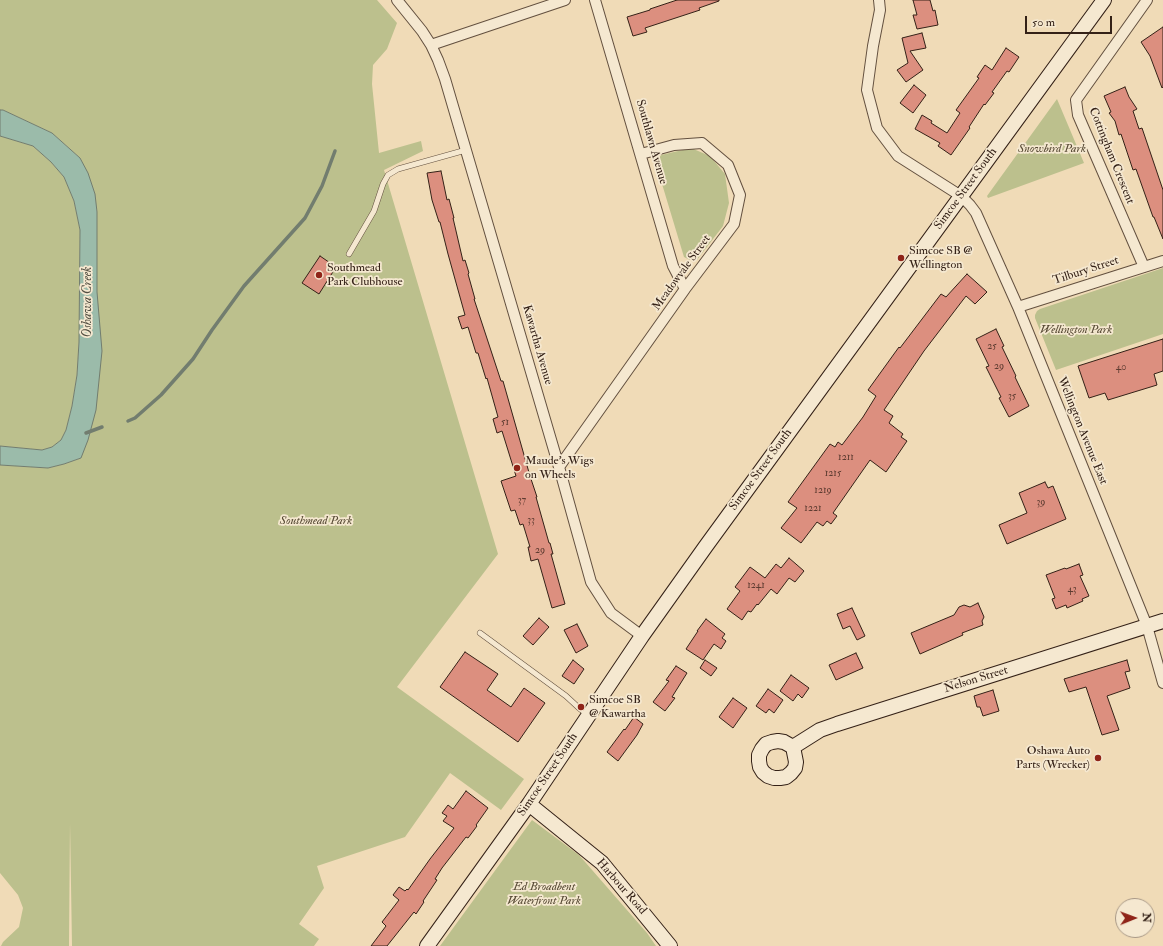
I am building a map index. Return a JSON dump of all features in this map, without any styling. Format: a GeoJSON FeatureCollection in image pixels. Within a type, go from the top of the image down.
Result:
{"type":"FeatureCollection","features":[{"type":"Feature","properties":{"kind":"street","name":"Kawartha Avenue"},"geometry":{"type":"LineString","coordinates":[[397,0],[422,31],[438,60],[445,79],[559,467],[591,582],[611,614],[642,636]]}},
{"type":"Feature","properties":{"kind":"street"},"geometry":{"type":"LineString","coordinates":[[430,45],[565,0]]}},
{"type":"Feature","properties":{"kind":"street","name":"Southlawn Avenue"},"geometry":{"type":"LineString","coordinates":[[595,0],[674,266],[686,289]]}},
{"type":"Feature","properties":{"kind":"street","name":"Wellington Avenue East"},"geometry":{"type":"LineString","coordinates":[[879,0],[880,10],[867,90],[877,128],[898,156],[961,196],[976,213],[1018,307],[1147,626],[1163,683]]}},
{"type":"Feature","properties":{"kind":"street","name":"Simcoe Street South"},"geometry":{"type":"LineString","coordinates":[[428,946],[529,804],[642,636],[706,546],[1104,0]]}},
{"type":"Feature","properties":{"kind":"street","name":"Cottingham Crescent"},"geometry":{"type":"LineString","coordinates":[[1144,267],[1078,115],[1076,100],[1147,0]]}},
{"type":"Feature","properties":{"kind":"street","name":"Meadowvale Street"},"geometry":{"type":"LineString","coordinates":[[559,467],[734,224],[740,195],[728,165],[702,143],[674,145],[641,154]]}},
{"type":"Feature","properties":{"kind":"street","name":"Tilbury Street"},"geometry":{"type":"LineString","coordinates":[[1018,307],[1163,261]]}},
{"type":"Feature","properties":{"kind":"street","name":"Nelson Street"},"geometry":{"type":"LineString","coordinates":[[793,747],[820,730],[837,724],[1163,621]]}},
{"type":"Feature","properties":{"kind":"street","name":"Harbour Road"},"geometry":{"type":"LineString","coordinates":[[529,804],[602,863],[670,946]]}},
{"type":"Feature","properties":{"kind":"lane"},"geometry":{"type":"LineString","coordinates":[[349,254],[374,211],[383,184],[388,175],[398,169],[466,150]]}},
{"type":"Feature","properties":{"kind":"lane"},"geometry":{"type":"LineString","coordinates":[[480,632],[566,696],[588,715]]}},
{"type":"Feature","properties":{"kind":"green space","name":"Southmead Park"},"geometry":{"type":"Polygon","coordinates":[[[0,0],[377,0],[397,23],[387,49],[373,65],[372,84],[379,153],[421,141],[423,151],[384,170],[498,554],[397,687],[524,779],[501,810],[450,773],[405,837],[317,866],[324,888],[299,924],[319,939],[314,946],[72,946],[70,823],[69,946],[1,946],[3,942],[19,927],[23,908],[18,895],[0,873],[0,465],[48,468],[81,458],[97,292],[97,212],[80,158],[52,133],[3,110],[0,110],[0,0]]]}},
{"type":"Feature","properties":{"kind":"green space","name":"Snowbird Park"},"geometry":{"type":"Polygon","coordinates":[[[1057,99],[1084,163],[988,198],[987,196],[1057,99]]]}},
{"type":"Feature","properties":{"kind":"green space"},"geometry":{"type":"Polygon","coordinates":[[[0,136],[33,146],[51,162],[64,177],[74,201],[80,230],[79,342],[77,375],[72,406],[66,430],[61,440],[52,447],[42,450],[0,446],[0,136]]]}},
{"type":"Feature","properties":{"kind":"green space"},"geometry":{"type":"Polygon","coordinates":[[[691,148],[710,156],[725,174],[729,203],[723,226],[697,260],[690,260],[684,257],[656,164],[661,155],[691,148]]]}},
{"type":"Feature","properties":{"kind":"green space","name":"Wellington Park"},"geometry":{"type":"Polygon","coordinates":[[[1163,268],[1163,334],[1056,370],[1035,318],[1037,311],[1163,268]]]}},
{"type":"Feature","properties":{"kind":"green space","name":"Ed Broadbent Waterfront Park"},"geometry":{"type":"Polygon","coordinates":[[[532,820],[579,855],[647,933],[656,946],[440,946],[532,820]]]}},
{"type":"Feature","properties":{"kind":"water","name":"Oshawa Creek"},"geometry":{"type":"Polygon","coordinates":[[[0,110],[3,110],[52,133],[80,158],[88,173],[95,194],[97,212],[97,292],[102,351],[96,410],[88,440],[81,458],[48,468],[0,465],[0,446],[42,450],[52,447],[61,440],[66,430],[77,375],[79,342],[80,230],[74,201],[64,177],[51,162],[33,146],[0,136],[0,110]]]}},
{"type":"Feature","properties":{"kind":"building"},"geometry":{"type":"Polygon","coordinates":[[[677,0],[719,1],[699,8],[700,10],[645,28],[647,32],[633,36],[627,17],[677,0]]]}},
{"type":"Feature","properties":{"kind":"building"},"geometry":{"type":"Polygon","coordinates":[[[913,0],[930,0],[933,11],[935,10],[938,25],[917,29],[913,15],[917,15],[913,0]]]}},
{"type":"Feature","properties":{"kind":"building"},"geometry":{"type":"Polygon","coordinates":[[[1163,27],[1162,88],[1150,56],[1141,42],[1163,27]]]}},
{"type":"Feature","properties":{"kind":"building"},"geometry":{"type":"Polygon","coordinates":[[[922,33],[926,48],[910,51],[923,70],[906,82],[897,70],[908,63],[902,38],[922,33]]]}},
{"type":"Feature","properties":{"kind":"building"},"geometry":{"type":"Polygon","coordinates":[[[1006,48],[1019,57],[1009,72],[1007,71],[992,92],[994,93],[985,105],[984,104],[969,127],[970,128],[951,155],[938,146],[940,143],[915,129],[922,115],[932,121],[931,123],[947,133],[960,113],[956,110],[979,78],[977,77],[985,65],[992,70],[1006,48]]]}},
{"type":"Feature","properties":{"kind":"building"},"geometry":{"type":"Polygon","coordinates":[[[914,85],[926,95],[913,113],[900,103],[914,85]]]}},
{"type":"Feature","properties":{"kind":"building"},"geometry":{"type":"Polygon","coordinates":[[[1125,87],[1129,97],[1137,109],[1133,111],[1139,129],[1142,128],[1163,190],[1163,239],[1153,217],[1136,169],[1133,170],[1121,134],[1119,135],[1115,121],[1109,113],[1111,112],[1104,96],[1125,87]]]}},
{"type":"Feature","properties":{"kind":"building"},"geometry":{"type":"Polygon","coordinates":[[[441,171],[447,200],[449,199],[454,218],[463,261],[465,260],[469,273],[474,299],[501,381],[503,381],[553,554],[551,554],[565,604],[552,608],[538,559],[531,561],[528,547],[530,547],[523,524],[520,525],[515,510],[511,511],[501,481],[516,476],[502,431],[497,433],[493,419],[498,417],[478,353],[476,353],[468,327],[462,329],[458,317],[465,315],[440,222],[432,200],[427,173],[441,171]]]}},
{"type":"Feature","properties":{"kind":"building","name":"Southmead Park Clubhouse"},"geometry":{"type":"Polygon","coordinates":[[[320,256],[336,267],[319,294],[302,283],[320,256]]]}},
{"type":"Feature","properties":{"kind":"building"},"geometry":{"type":"Polygon","coordinates":[[[967,274],[987,292],[975,304],[966,296],[924,351],[884,410],[893,416],[889,423],[903,434],[901,437],[907,441],[886,472],[870,460],[833,513],[837,516],[831,524],[827,521],[823,526],[817,522],[801,543],[781,528],[797,508],[788,502],[830,444],[835,447],[838,442],[842,445],[863,417],[876,396],[868,390],[899,347],[900,348],[941,294],[946,297],[967,274]]]}},
{"type":"Feature","properties":{"kind":"building"},"geometry":{"type":"Polygon","coordinates":[[[996,329],[1004,346],[1002,347],[1029,406],[1009,417],[999,398],[1001,397],[986,367],[989,366],[976,339],[996,329]]]}},
{"type":"Feature","properties":{"kind":"building"},"geometry":{"type":"Polygon","coordinates":[[[1163,339],[1163,371],[1154,374],[1157,385],[1108,400],[1105,393],[1089,398],[1078,366],[1163,339]]]}},
{"type":"Feature","properties":{"kind":"building"},"geometry":{"type":"Polygon","coordinates":[[[1045,482],[1048,488],[1053,486],[1066,519],[1007,544],[999,525],[1027,513],[1019,493],[1045,482]]]}},
{"type":"Feature","properties":{"kind":"building"},"geometry":{"type":"Polygon","coordinates":[[[789,558],[804,571],[795,582],[789,578],[777,594],[771,589],[751,612],[748,611],[742,620],[727,609],[740,591],[735,587],[750,567],[765,578],[776,564],[781,568],[789,558]]]}},
{"type":"Feature","properties":{"kind":"building"},"geometry":{"type":"Polygon","coordinates":[[[1079,564],[1083,575],[1080,576],[1089,596],[1082,599],[1083,601],[1067,608],[1066,605],[1056,609],[1052,599],[1055,598],[1046,575],[1079,564]]]}},
{"type":"Feature","properties":{"kind":"building"},"geometry":{"type":"Polygon","coordinates":[[[978,603],[984,617],[982,621],[983,625],[962,633],[963,635],[920,654],[911,633],[954,615],[959,607],[964,605],[970,607],[978,603]]]}},
{"type":"Feature","properties":{"kind":"building"},"geometry":{"type":"Polygon","coordinates":[[[852,608],[865,636],[857,640],[850,626],[843,629],[837,614],[852,608]]]}},
{"type":"Feature","properties":{"kind":"building"},"geometry":{"type":"Polygon","coordinates":[[[539,618],[549,627],[533,645],[523,636],[539,618]]]}},
{"type":"Feature","properties":{"kind":"building"},"geometry":{"type":"Polygon","coordinates":[[[706,619],[725,634],[722,638],[726,641],[721,649],[714,644],[703,660],[686,649],[706,619]]]}},
{"type":"Feature","properties":{"kind":"building"},"geometry":{"type":"Polygon","coordinates":[[[577,624],[588,646],[576,653],[564,630],[577,624]]]}},
{"type":"Feature","properties":{"kind":"building"},"geometry":{"type":"Polygon","coordinates":[[[465,652],[498,674],[487,690],[511,707],[524,688],[545,703],[518,742],[440,687],[465,652]]]}},
{"type":"Feature","properties":{"kind":"building"},"geometry":{"type":"Polygon","coordinates":[[[856,653],[863,668],[836,680],[829,665],[856,653]]]}},
{"type":"Feature","properties":{"kind":"building"},"geometry":{"type":"Polygon","coordinates":[[[573,660],[584,669],[574,684],[562,676],[573,660]]]}},
{"type":"Feature","properties":{"kind":"building"},"geometry":{"type":"Polygon","coordinates":[[[705,660],[717,668],[711,676],[700,668],[705,660]]]}},
{"type":"Feature","properties":{"kind":"building"},"geometry":{"type":"Polygon","coordinates":[[[1127,660],[1130,671],[1125,672],[1130,688],[1107,696],[1119,730],[1102,735],[1086,687],[1069,692],[1064,679],[1127,660]]]}},
{"type":"Feature","properties":{"kind":"building"},"geometry":{"type":"Polygon","coordinates":[[[676,666],[687,673],[672,697],[675,698],[665,711],[653,702],[669,681],[666,680],[676,666]]]}},
{"type":"Feature","properties":{"kind":"building"},"geometry":{"type":"Polygon","coordinates":[[[791,675],[809,688],[802,698],[798,694],[793,701],[780,691],[791,675]]]}},
{"type":"Feature","properties":{"kind":"building"},"geometry":{"type":"Polygon","coordinates":[[[768,689],[783,700],[774,713],[769,709],[766,713],[756,706],[768,689]]]}},
{"type":"Feature","properties":{"kind":"building"},"geometry":{"type":"Polygon","coordinates":[[[993,690],[999,711],[983,716],[980,707],[977,707],[974,696],[993,690]]]}},
{"type":"Feature","properties":{"kind":"building"},"geometry":{"type":"Polygon","coordinates":[[[733,698],[747,708],[733,728],[719,717],[733,698]]]}},
{"type":"Feature","properties":{"kind":"building"},"geometry":{"type":"Polygon","coordinates":[[[634,717],[643,724],[618,761],[607,752],[634,717]]]}},
{"type":"Feature","properties":{"kind":"building"},"geometry":{"type":"Polygon","coordinates":[[[466,791],[488,808],[476,825],[477,826],[468,838],[466,837],[442,868],[435,879],[437,880],[416,914],[414,912],[387,946],[371,946],[386,926],[382,922],[399,900],[393,895],[399,887],[405,891],[407,889],[408,890],[454,828],[443,821],[447,816],[442,813],[448,805],[453,809],[466,791]]]}},
{"type":"Feature","properties":{"kind":"waterway"},"geometry":{"type":"LineString","coordinates":[[128,421],[135,418],[161,395],[193,359],[244,286],[305,218],[322,186],[335,151]]}},
{"type":"Feature","properties":{"kind":"waterway"},"geometry":{"type":"LineString","coordinates":[[86,433],[102,427]]}},
{"type":"Feature","properties":{"kind":"place","name":"Simcoe SB @ Wellington"},"geometry":{"type":"Point","coordinates":[901,258]}},
{"type":"Feature","properties":{"kind":"place","name":"Southmead Park Clubhouse"},"geometry":{"type":"Point","coordinates":[319,275]}},
{"type":"Feature","properties":{"kind":"place","name":"Maude's Wigs on Wheels"},"geometry":{"type":"Point","coordinates":[517,468]}},
{"type":"Feature","properties":{"kind":"place","name":"Simcoe SB @ Kawartha"},"geometry":{"type":"Point","coordinates":[581,707]}},
{"type":"Feature","properties":{"kind":"place","name":"Oshawa Auto Parts (Wrecker)"},"geometry":{"type":"Point","coordinates":[1098,758]}}]}
